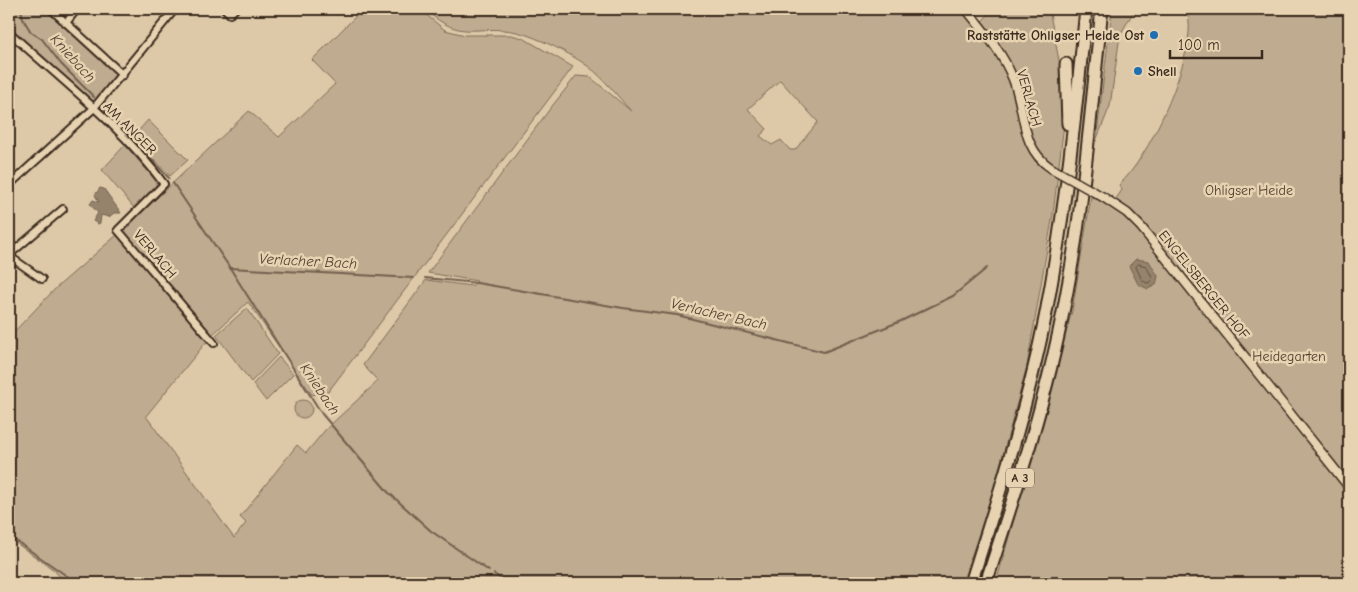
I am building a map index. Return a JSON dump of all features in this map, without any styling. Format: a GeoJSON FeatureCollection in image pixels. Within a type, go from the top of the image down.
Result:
{"type":"FeatureCollection","features":[{"type":"Feature","properties":{"kind":"highway","name":"A 3"},"geometry":{"type":"LineString","coordinates":[[971,583],[1012,451],[1046,314],[1070,166],[1086,9]]}},
{"type":"Feature","properties":{"kind":"highway","name":"A 3"},"geometry":{"type":"LineString","coordinates":[[986,583],[1028,455],[1065,303],[1081,205],[1102,9]]}},
{"type":"Feature","properties":{"kind":"highway"},"geometry":{"type":"LineString","coordinates":[[1066,64],[1070,166]]}},
{"type":"Feature","properties":{"kind":"highway"},"geometry":{"type":"LineString","coordinates":[[1081,205],[1093,164]]}},
{"type":"Feature","properties":{"kind":"street"},"geometry":{"type":"LineString","coordinates":[[51,9],[123,75]]}},
{"type":"Feature","properties":{"kind":"street"},"geometry":{"type":"LineString","coordinates":[[66,23],[77,9]]}},
{"type":"Feature","properties":{"kind":"street"},"geometry":{"type":"LineString","coordinates":[[9,185],[93,109],[123,75],[175,9]]}},
{"type":"Feature","properties":{"kind":"street"},"geometry":{"type":"LineString","coordinates":[[224,9],[230,14],[235,9]]}},
{"type":"Feature","properties":{"kind":"street","name":"VERLACH"},"geometry":{"type":"LineString","coordinates":[[966,9],[1003,58],[1013,78],[1032,150],[1051,168],[1105,198]]}},
{"type":"Feature","properties":{"kind":"street","name":"AM ANGER"},"geometry":{"type":"LineString","coordinates":[[9,32],[93,109],[147,162],[164,184]]}},
{"type":"Feature","properties":{"kind":"street","name":"VERLACH"},"geometry":{"type":"LineString","coordinates":[[164,184],[157,194],[118,230],[214,343]]}},
{"type":"Feature","properties":{"kind":"street","name":"ENGELSBERGER HOF"},"geometry":{"type":"LineString","coordinates":[[1105,198],[1127,213],[1141,226],[1349,487]]}},
{"type":"Feature","properties":{"kind":"street"},"geometry":{"type":"LineString","coordinates":[[42,279],[9,255],[62,209]]}},
{"type":"Feature","properties":{"kind":"green space"},"geometry":{"type":"Polygon","coordinates":[[[9,9],[46,9],[119,76],[95,102],[91,102],[9,27],[9,9]]]}},
{"type":"Feature","properties":{"kind":"green space"},"geometry":{"type":"Polygon","coordinates":[[[363,9],[419,9],[445,30],[465,35],[511,35],[523,38],[573,67],[328,392],[312,395],[248,302],[211,336],[123,230],[249,111],[279,137],[335,84],[312,60],[363,9]]]}},
{"type":"Feature","properties":{"kind":"green space"},"geometry":{"type":"Polygon","coordinates":[[[424,9],[971,9],[982,21],[994,9],[1049,9],[1063,81],[1065,116],[1053,214],[1027,366],[991,499],[962,583],[65,583],[54,570],[9,538],[9,337],[56,288],[118,234],[207,341],[146,416],[234,538],[246,523],[240,517],[297,445],[306,453],[326,429],[378,381],[363,365],[426,280],[472,286],[477,281],[428,273],[576,76],[590,77],[631,111],[595,71],[554,46],[517,32],[460,29],[438,20],[424,9]],[[780,80],[748,109],[767,129],[760,136],[772,145],[781,140],[790,150],[795,150],[818,122],[780,80]]]}},
{"type":"Feature","properties":{"kind":"green space"},"geometry":{"type":"Polygon","coordinates":[[[1112,9],[1135,9],[1120,35],[1110,106],[1096,141],[1112,9]]]}},
{"type":"Feature","properties":{"kind":"green space"},"geometry":{"type":"Polygon","coordinates":[[[1187,9],[1349,9],[1349,583],[996,583],[1072,311],[1091,197],[1111,206],[1122,190],[1119,185],[1142,155],[1154,135],[1181,70],[1189,32],[1187,9]]]}},
{"type":"Feature","properties":{"kind":"green space"},"geometry":{"type":"Polygon","coordinates":[[[148,120],[188,160],[170,176],[133,137],[148,120]]]}},
{"type":"Feature","properties":{"kind":"green space"},"geometry":{"type":"Polygon","coordinates":[[[125,145],[156,181],[156,188],[134,208],[102,170],[125,145]]]}},
{"type":"Feature","properties":{"kind":"green space"},"geometry":{"type":"Polygon","coordinates":[[[247,308],[278,354],[251,382],[216,335],[247,308]]]}},
{"type":"Feature","properties":{"kind":"green space"},"geometry":{"type":"Polygon","coordinates":[[[279,357],[293,374],[266,401],[253,384],[279,357]]]}},
{"type":"Feature","properties":{"kind":"green space"},"geometry":{"type":"Polygon","coordinates":[[[299,400],[307,400],[312,405],[310,416],[299,418],[294,413],[294,405],[299,400]]]}},
{"type":"Feature","properties":{"kind":"water"},"geometry":{"type":"Polygon","coordinates":[[[100,188],[104,189],[121,213],[114,213],[109,217],[101,215],[100,223],[98,224],[93,221],[98,213],[90,204],[93,200],[99,202],[95,195],[100,188]]]}},
{"type":"Feature","properties":{"kind":"water"},"geometry":{"type":"Polygon","coordinates":[[[1136,259],[1149,261],[1158,276],[1156,285],[1148,289],[1138,284],[1129,266],[1136,259]]]}},
{"type":"Feature","properties":{"kind":"waterway","name":"Kniebach"},"geometry":{"type":"LineString","coordinates":[[21,9],[23,19],[31,32],[42,39],[61,64],[94,97]]}},
{"type":"Feature","properties":{"kind":"waterway","name":"Kniebach"},"geometry":{"type":"LineString","coordinates":[[102,107],[169,178]]}},
{"type":"Feature","properties":{"kind":"waterway","name":"Kniebach"},"geometry":{"type":"LineString","coordinates":[[173,183],[230,268],[322,414],[388,492],[431,531],[489,571]]}},
{"type":"Feature","properties":{"kind":"waterway","name":"Verlacher Bach"},"geometry":{"type":"LineString","coordinates":[[230,268],[414,278]]}},
{"type":"Feature","properties":{"kind":"waterway","name":"Verlacher Bach"},"geometry":{"type":"LineString","coordinates":[[425,278],[477,283],[623,308],[677,315],[824,352],[901,321],[953,296],[987,268]]}},
{"type":"Feature","properties":{"kind":"waterway"},"geometry":{"type":"LineString","coordinates":[[9,536],[77,583]]}},
{"type":"Feature","properties":{"kind":"waterway","name":"Kniebach"},"geometry":{"type":"LineString","coordinates":[[494,574],[508,583]]}},
{"type":"Feature","properties":{"kind":"place","name":"Raststätte Ohligser Heide Ost"},"geometry":{"type":"Point","coordinates":[1154,35]}},
{"type":"Feature","properties":{"kind":"place","name":"Shell"},"geometry":{"type":"Point","coordinates":[1138,71]}},
{"type":"Feature","properties":{"kind":"park label","name":"Ohligser Heide"},"geometry":{"type":"Point","coordinates":[1249,190]}},
{"type":"Feature","properties":{"kind":"park label","name":"Heidegarten"},"geometry":{"type":"Point","coordinates":[1289,356]}}]}
